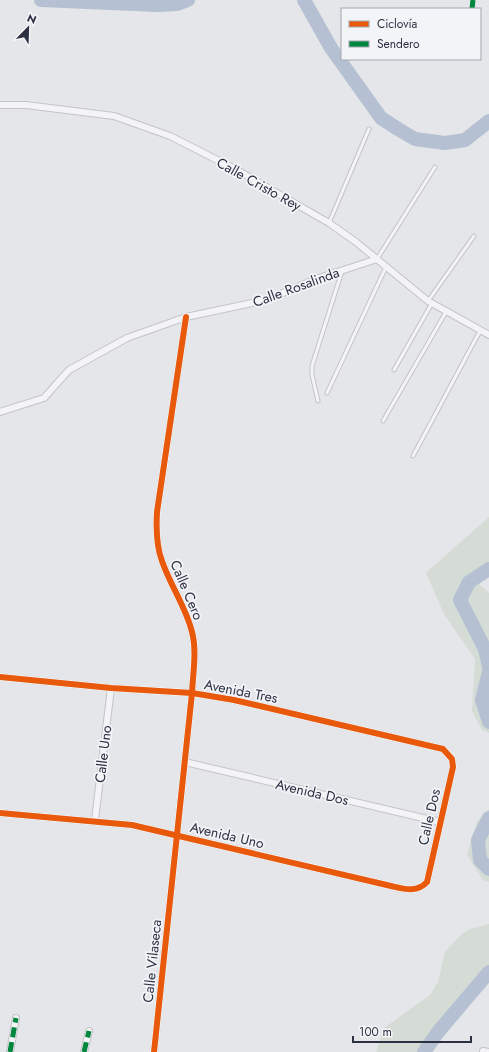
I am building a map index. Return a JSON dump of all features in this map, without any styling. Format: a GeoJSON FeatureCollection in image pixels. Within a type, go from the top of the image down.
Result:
{"type":"FeatureCollection","features":[{"type":"Feature","properties":{"kind":"street","name":"Calle Cristo Rey"},"geometry":{"type":"LineString","coordinates":[[0,105],[26,105],[114,116],[170,136],[224,163],[329,224],[356,242],[413,291],[446,312],[489,335]]}},
{"type":"Feature","properties":{"kind":"street","name":"Calle Rosalinda"},"geometry":{"type":"LineString","coordinates":[[0,412],[44,398],[69,370],[127,338],[186,317],[266,300],[319,278],[377,259]]}},
{"type":"Feature","properties":{"kind":"street","name":"Calle Cero"},"geometry":{"type":"LineString","coordinates":[[173,873],[192,693],[195,646],[192,631],[161,560],[156,536],[157,512],[186,317]]}},
{"type":"Feature","properties":{"kind":"street","name":"Avenida Tres"},"geometry":{"type":"LineString","coordinates":[[0,677],[111,688],[192,693],[234,700],[437,748],[447,753]]}},
{"type":"Feature","properties":{"kind":"street","name":"Calle Uno"},"geometry":{"type":"LineString","coordinates":[[96,820],[111,688]]}},
{"type":"Feature","properties":{"kind":"street","name":"Calle Dos"},"geometry":{"type":"LineString","coordinates":[[423,886],[427,882],[453,767],[452,759],[447,753]]}},
{"type":"Feature","properties":{"kind":"street","name":"Avenida Dos"},"geometry":{"type":"LineString","coordinates":[[185,762],[440,822]]}},
{"type":"Feature","properties":{"kind":"street","name":"Avenida Uno"},"geometry":{"type":"LineString","coordinates":[[0,813],[96,820],[132,825],[391,886],[415,889],[423,886]]}},
{"type":"Feature","properties":{"kind":"street","name":"Calle Vilaseca"},"geometry":{"type":"LineString","coordinates":[[154,1052],[173,873]]}},
{"type":"Feature","properties":{"kind":"street"},"geometry":{"type":"LineString","coordinates":[[10,1052],[16,1018]]}},
{"type":"Feature","properties":{"kind":"street"},"geometry":{"type":"LineString","coordinates":[[84,1052],[89,1031]]}},
{"type":"Feature","properties":{"kind":"lane"},"geometry":{"type":"LineString","coordinates":[[329,224],[369,129]]}},
{"type":"Feature","properties":{"kind":"lane"},"geometry":{"type":"LineString","coordinates":[[377,259],[436,167]]}},
{"type":"Feature","properties":{"kind":"lane"},"geometry":{"type":"LineString","coordinates":[[394,370],[430,302],[474,236]]}},
{"type":"Feature","properties":{"kind":"lane"},"geometry":{"type":"LineString","coordinates":[[327,393],[386,267]]}},
{"type":"Feature","properties":{"kind":"lane"},"geometry":{"type":"LineString","coordinates":[[318,402],[312,375],[312,366],[342,270]]}},
{"type":"Feature","properties":{"kind":"lane"},"geometry":{"type":"LineString","coordinates":[[383,420],[446,312]]}},
{"type":"Feature","properties":{"kind":"lane"},"geometry":{"type":"LineString","coordinates":[[413,456],[480,331]]}},
{"type":"Feature","properties":{"kind":"shaded area"},"geometry":{"type":"Polygon","coordinates":[[[489,517],[489,571],[479,584],[489,593],[489,733],[482,730],[472,711],[475,659],[444,614],[426,573],[489,517]]]}},
{"type":"Feature","properties":{"kind":"shaded area"},"geometry":{"type":"Polygon","coordinates":[[[489,809],[489,882],[483,880],[467,855],[477,821],[489,809]]]}},
{"type":"Feature","properties":{"kind":"shaded area"},"geometry":{"type":"Polygon","coordinates":[[[489,924],[489,980],[431,1052],[376,1052],[384,1028],[430,995],[438,982],[445,952],[462,934],[470,929],[489,924]]]}},
{"type":"Feature","properties":{"kind":"waterway"},"geometry":{"type":"LineString","coordinates":[[41,0],[158,5],[177,4],[188,0]]}},
{"type":"Feature","properties":{"kind":"waterway"},"geometry":{"type":"LineString","coordinates":[[304,0],[331,48],[381,118],[415,139],[445,143],[465,140],[489,121]]}},
{"type":"Feature","properties":{"kind":"waterway"},"geometry":{"type":"LineString","coordinates":[[489,569],[469,582],[460,600],[485,649],[489,667]]}},
{"type":"Feature","properties":{"kind":"waterway"},"geometry":{"type":"LineString","coordinates":[[489,672],[482,700],[489,722]]}},
{"type":"Feature","properties":{"kind":"waterway"},"geometry":{"type":"LineString","coordinates":[[489,818],[478,840],[480,860],[489,869]]}},
{"type":"Feature","properties":{"kind":"waterway"},"geometry":{"type":"LineString","coordinates":[[424,1052],[438,1032],[489,972]]}},
{"type":"Feature","properties":{"kind":"marked path"},"geometry":{"type":"LineString","coordinates":[[472,8],[473,0]]}},
{"type":"Feature","properties":{"kind":"marked path"},"geometry":{"type":"LineString","coordinates":[[10,1052],[16,1018]]}},
{"type":"Feature","properties":{"kind":"marked path"},"geometry":{"type":"LineString","coordinates":[[84,1052],[89,1031]]}},
{"type":"Feature","properties":{"kind":"cycle path"},"geometry":{"type":"LineString","coordinates":[[154,1052],[194,662],[192,632],[186,614],[162,561],[157,531],[157,512],[186,317]]}},
{"type":"Feature","properties":{"kind":"cycle path"},"geometry":{"type":"LineString","coordinates":[[0,677],[111,688],[192,693],[234,700],[443,749],[452,759],[453,767],[427,882],[415,889],[396,887],[132,825],[0,813]]}}]}
